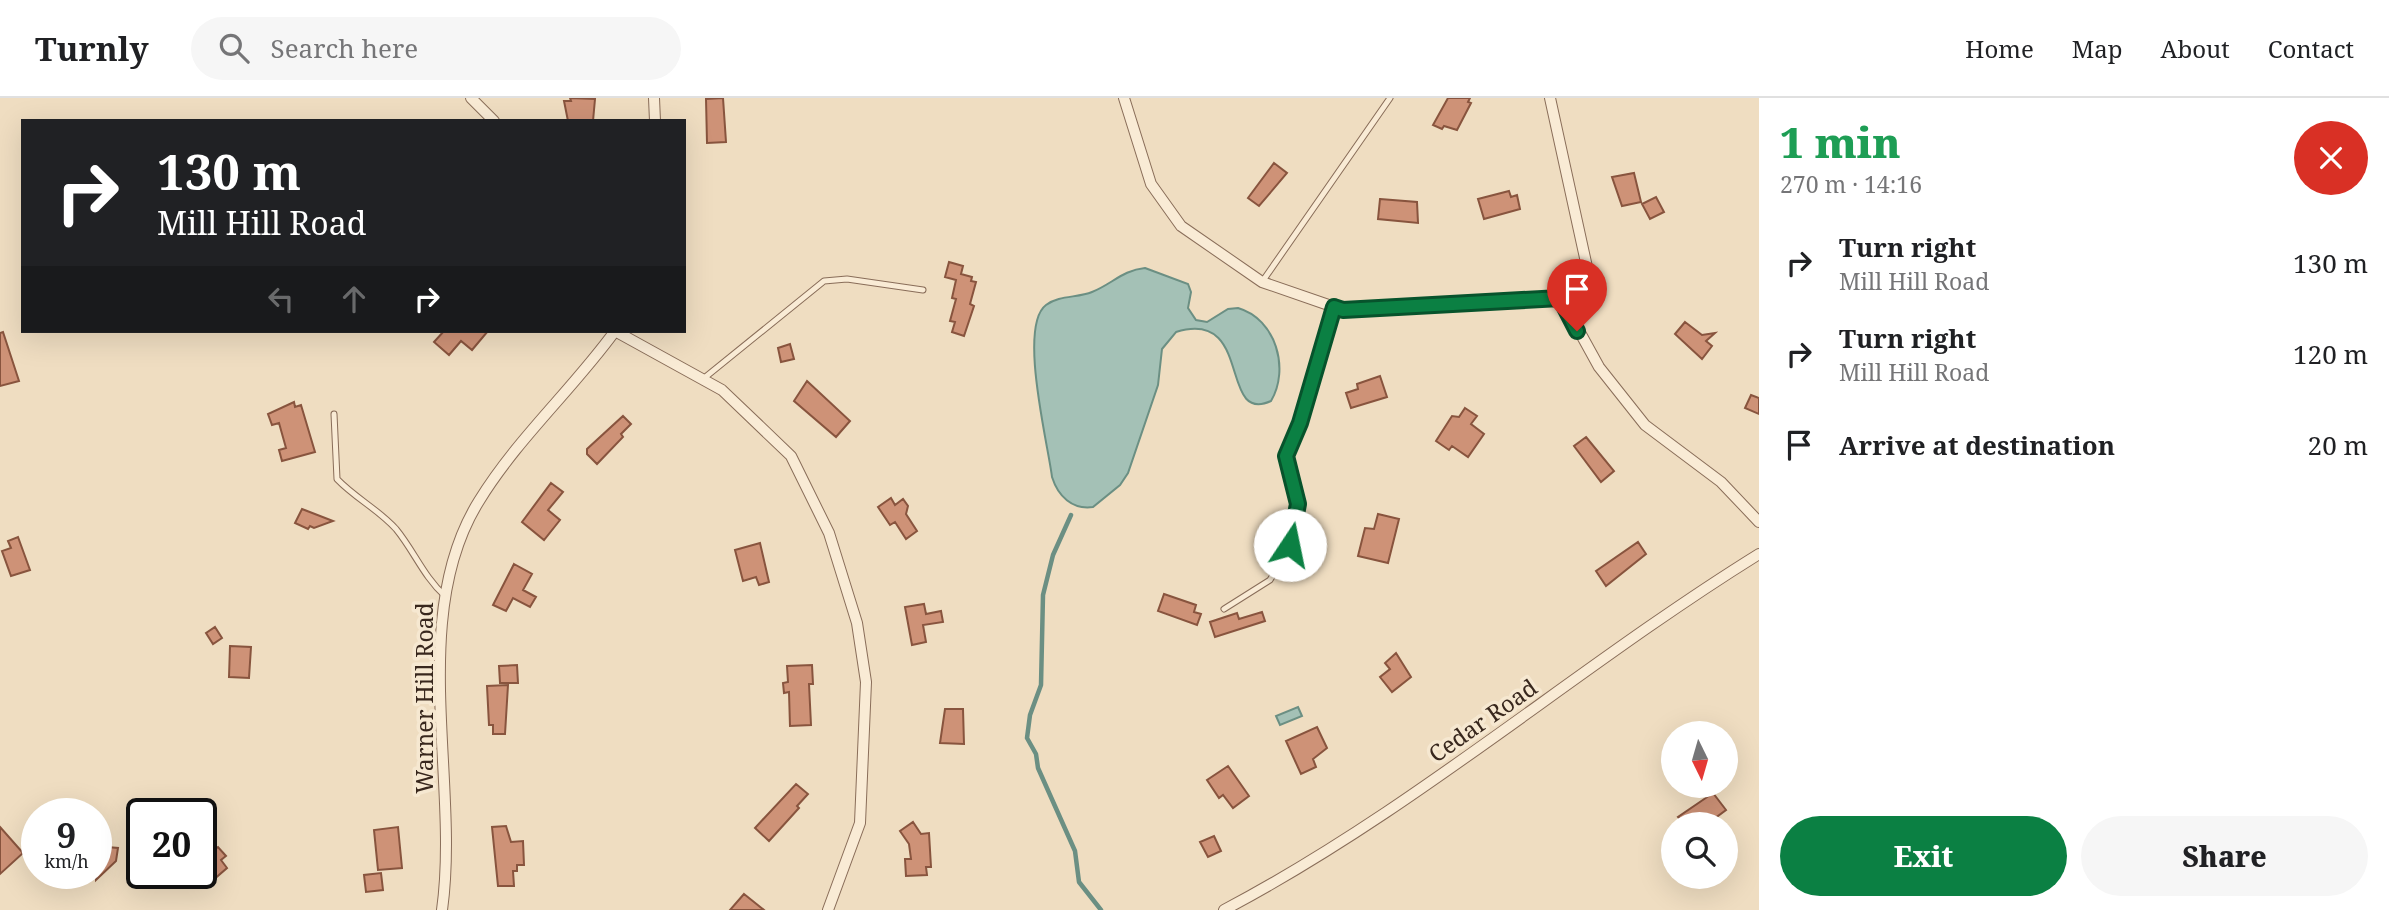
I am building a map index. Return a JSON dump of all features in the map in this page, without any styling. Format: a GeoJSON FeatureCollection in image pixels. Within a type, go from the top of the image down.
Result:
{"type":"FeatureCollection","features":[{"type":"Feature","properties":{"kind":"street"},"geometry":{"type":"LineString","coordinates":[[471,98],[492,119]]}},
{"type":"Feature","properties":{"kind":"street"},"geometry":{"type":"LineString","coordinates":[[654,98],[655,119]]}},
{"type":"Feature","properties":{"kind":"street"},"geometry":{"type":"LineString","coordinates":[[1124,98],[1151,184],[1181,226],[1262,282],[1343,310],[1560,298],[1579,285],[1587,267],[1550,98]]}},
{"type":"Feature","properties":{"kind":"street"},"geometry":{"type":"LineString","coordinates":[[1560,298],[1599,367],[1645,425],[1721,482],[1759,522]]}},
{"type":"Feature","properties":{"kind":"street","name":"Warner Hill Road"},"geometry":{"type":"LineString","coordinates":[[442,910],[448,867],[441,612],[455,556],[477,503],[522,441],[571,390],[614,333]]}},
{"type":"Feature","properties":{"kind":"street"},"geometry":{"type":"LineString","coordinates":[[619,333],[722,390],[791,456],[829,533],[857,623],[866,682],[860,823],[829,909]]}},
{"type":"Feature","properties":{"kind":"street","name":"Cedar Road"},"geometry":{"type":"LineString","coordinates":[[1224,910],[1291,875],[1475,754],[1693,595],[1759,554]]}},
{"type":"Feature","properties":{"kind":"lane"},"geometry":{"type":"LineString","coordinates":[[1262,282],[1390,98]]}},
{"type":"Feature","properties":{"kind":"lane"},"geometry":{"type":"LineString","coordinates":[[703,379],[824,281],[847,279],[923,290]]}},
{"type":"Feature","properties":{"kind":"lane"},"geometry":{"type":"LineString","coordinates":[[1224,610],[1270,580],[1290,545],[1298,504],[1286,456],[1300,423],[1334,307]]}},
{"type":"Feature","properties":{"kind":"lane"},"geometry":{"type":"LineString","coordinates":[[334,414],[337,479],[370,503],[397,530],[432,585],[445,596]]}},
{"type":"Feature","properties":{"kind":"shaded area"},"geometry":{"type":"Polygon","coordinates":[[[1145,268],[1188,284],[1191,292],[1188,308],[1196,320],[1207,322],[1228,309],[1238,308],[1262,323],[1276,347],[1279,360],[1277,388],[1271,401],[1255,404],[1245,397],[1226,350],[1216,336],[1200,329],[1176,332],[1162,349],[1158,385],[1128,473],[1120,485],[1093,507],[1072,504],[1062,496],[1052,477],[1037,386],[1035,336],[1038,317],[1051,302],[1092,292],[1124,274],[1145,268]]]}},
{"type":"Feature","properties":{"kind":"shaded area"},"geometry":{"type":"Polygon","coordinates":[[[1298,707],[1302,716],[1280,725],[1276,716],[1298,707]]]}},
{"type":"Feature","properties":{"kind":"building"},"geometry":{"type":"Polygon","coordinates":[[[570,98],[595,99],[593,119],[568,119],[564,101],[571,101],[570,98]]]}},
{"type":"Feature","properties":{"kind":"building"},"geometry":{"type":"Polygon","coordinates":[[[723,98],[726,142],[707,143],[706,99],[723,98]]]}},
{"type":"Feature","properties":{"kind":"building"},"geometry":{"type":"Polygon","coordinates":[[[1448,98],[1470,98],[1468,102],[1471,103],[1457,130],[1433,125],[1448,98]]]}},
{"type":"Feature","properties":{"kind":"building"},"geometry":{"type":"Polygon","coordinates":[[[1274,163],[1287,173],[1259,206],[1248,198],[1274,163]]]}},
{"type":"Feature","properties":{"kind":"building"},"geometry":{"type":"Polygon","coordinates":[[[1634,173],[1641,202],[1622,206],[1612,177],[1634,173]]]}},
{"type":"Feature","properties":{"kind":"building"},"geometry":{"type":"Polygon","coordinates":[[[1509,191],[1511,197],[1517,195],[1520,209],[1484,219],[1478,199],[1509,191]]]}},
{"type":"Feature","properties":{"kind":"building"},"geometry":{"type":"Polygon","coordinates":[[[1656,197],[1664,212],[1650,219],[1642,204],[1656,197]]]}},
{"type":"Feature","properties":{"kind":"building"},"geometry":{"type":"Polygon","coordinates":[[[1380,199],[1417,202],[1418,223],[1378,219],[1380,199]]]}},
{"type":"Feature","properties":{"kind":"building"},"geometry":{"type":"Polygon","coordinates":[[[949,262],[963,266],[961,274],[972,277],[971,281],[976,282],[970,304],[974,306],[964,336],[952,332],[955,322],[950,321],[956,299],[952,298],[956,280],[945,277],[949,262]]]}},
{"type":"Feature","properties":{"kind":"building"},"geometry":{"type":"Polygon","coordinates":[[[1685,322],[1702,335],[1715,333],[1706,341],[1712,346],[1702,359],[1675,334],[1685,322]]]}},
{"type":"Feature","properties":{"kind":"building"},"geometry":{"type":"Polygon","coordinates":[[[3,332],[19,381],[0,386],[0,333],[3,332]]]}},
{"type":"Feature","properties":{"kind":"building"},"geometry":{"type":"Polygon","coordinates":[[[442,333],[486,333],[472,350],[461,341],[449,355],[434,342],[442,333]]]}},
{"type":"Feature","properties":{"kind":"building"},"geometry":{"type":"Polygon","coordinates":[[[790,344],[794,359],[781,362],[778,348],[790,344]]]}},
{"type":"Feature","properties":{"kind":"building"},"geometry":{"type":"Polygon","coordinates":[[[1380,376],[1387,397],[1351,408],[1346,393],[1358,389],[1357,384],[1380,376]]]}},
{"type":"Feature","properties":{"kind":"building"},"geometry":{"type":"Polygon","coordinates":[[[807,381],[850,421],[836,437],[794,401],[807,381]]]}},
{"type":"Feature","properties":{"kind":"building"},"geometry":{"type":"Polygon","coordinates":[[[1751,395],[1759,398],[1759,414],[1745,408],[1751,395]]]}},
{"type":"Feature","properties":{"kind":"building"},"geometry":{"type":"Polygon","coordinates":[[[294,402],[295,407],[301,405],[315,452],[282,461],[279,450],[286,448],[279,423],[272,425],[268,414],[294,402]]]}},
{"type":"Feature","properties":{"kind":"building"},"geometry":{"type":"Polygon","coordinates":[[[1465,408],[1477,416],[1471,424],[1484,434],[1468,457],[1452,446],[1449,450],[1436,441],[1452,416],[1459,417],[1465,408]]]}},
{"type":"Feature","properties":{"kind":"building"},"geometry":{"type":"Polygon","coordinates":[[[623,416],[631,424],[621,434],[623,437],[597,464],[587,454],[587,449],[623,416]]]}},
{"type":"Feature","properties":{"kind":"building"},"geometry":{"type":"Polygon","coordinates":[[[1586,437],[1614,471],[1601,482],[1574,446],[1586,437]]]}},
{"type":"Feature","properties":{"kind":"building"},"geometry":{"type":"Polygon","coordinates":[[[551,483],[563,492],[548,510],[560,520],[544,540],[522,522],[551,483]]]}},
{"type":"Feature","properties":{"kind":"building"},"geometry":{"type":"Polygon","coordinates":[[[891,498],[895,505],[903,499],[908,506],[906,514],[917,531],[906,539],[895,522],[890,525],[878,507],[891,498]]]}},
{"type":"Feature","properties":{"kind":"building"},"geometry":{"type":"Polygon","coordinates":[[[302,509],[333,521],[314,528],[310,526],[308,529],[295,523],[302,509]]]}},
{"type":"Feature","properties":{"kind":"building"},"geometry":{"type":"Polygon","coordinates":[[[1378,514],[1399,519],[1388,563],[1358,556],[1365,528],[1374,529],[1378,514]]]}},
{"type":"Feature","properties":{"kind":"building"},"geometry":{"type":"Polygon","coordinates":[[[18,537],[30,570],[11,576],[2,551],[11,548],[8,541],[18,537]]]}},
{"type":"Feature","properties":{"kind":"building"},"geometry":{"type":"Polygon","coordinates":[[[1638,542],[1646,554],[1606,586],[1596,571],[1638,542]]]}},
{"type":"Feature","properties":{"kind":"building"},"geometry":{"type":"Polygon","coordinates":[[[760,543],[769,582],[759,585],[756,577],[743,581],[735,550],[760,543]]]}},
{"type":"Feature","properties":{"kind":"building"},"geometry":{"type":"Polygon","coordinates":[[[514,564],[532,574],[523,590],[536,597],[530,607],[513,598],[506,611],[493,605],[514,564]]]}},
{"type":"Feature","properties":{"kind":"building"},"geometry":{"type":"Polygon","coordinates":[[[1164,594],[1196,605],[1194,612],[1201,614],[1197,625],[1158,611],[1164,594]]]}},
{"type":"Feature","properties":{"kind":"building"},"geometry":{"type":"Polygon","coordinates":[[[924,604],[926,614],[941,611],[943,622],[923,625],[926,642],[912,645],[905,607],[924,604]]]}},
{"type":"Feature","properties":{"kind":"building"},"geometry":{"type":"Polygon","coordinates":[[[1262,612],[1265,621],[1215,637],[1210,622],[1237,613],[1239,619],[1262,612]]]}},
{"type":"Feature","properties":{"kind":"building"},"geometry":{"type":"Polygon","coordinates":[[[215,627],[222,638],[213,644],[206,633],[215,627]]]}},
{"type":"Feature","properties":{"kind":"building"},"geometry":{"type":"Polygon","coordinates":[[[230,646],[251,647],[249,678],[229,677],[230,646]]]}},
{"type":"Feature","properties":{"kind":"building"},"geometry":{"type":"Polygon","coordinates":[[[1396,653],[1411,677],[1392,692],[1380,677],[1390,669],[1385,663],[1396,653]]]}},
{"type":"Feature","properties":{"kind":"building"},"geometry":{"type":"Polygon","coordinates":[[[517,665],[518,683],[500,683],[499,666],[517,665]]]}},
{"type":"Feature","properties":{"kind":"building"},"geometry":{"type":"Polygon","coordinates":[[[812,665],[813,684],[809,684],[811,725],[790,726],[789,692],[784,693],[783,683],[788,682],[787,666],[812,665]]]}},
{"type":"Feature","properties":{"kind":"building"},"geometry":{"type":"Polygon","coordinates":[[[508,685],[505,734],[493,734],[493,725],[489,725],[487,686],[508,685]]]}},
{"type":"Feature","properties":{"kind":"building"},"geometry":{"type":"Polygon","coordinates":[[[945,709],[963,709],[964,744],[940,743],[945,709]]]}},
{"type":"Feature","properties":{"kind":"building"},"geometry":{"type":"Polygon","coordinates":[[[1317,727],[1327,748],[1313,759],[1316,767],[1301,774],[1286,741],[1317,727]]]}},
{"type":"Feature","properties":{"kind":"building"},"geometry":{"type":"Polygon","coordinates":[[[1228,766],[1249,796],[1233,808],[1223,795],[1219,798],[1207,780],[1228,766]]]}},
{"type":"Feature","properties":{"kind":"building"},"geometry":{"type":"Polygon","coordinates":[[[796,784],[808,794],[769,841],[755,828],[796,784]]]}},
{"type":"Feature","properties":{"kind":"building"},"geometry":{"type":"Polygon","coordinates":[[[1706,798],[1717,798],[1726,810],[1723,812],[1685,812],[1706,798]]]}},
{"type":"Feature","properties":{"kind":"building"},"geometry":{"type":"Polygon","coordinates":[[[913,822],[921,834],[929,833],[931,867],[926,867],[927,875],[906,876],[905,859],[911,859],[909,844],[900,831],[913,822]]]}},
{"type":"Feature","properties":{"kind":"building"},"geometry":{"type":"Polygon","coordinates":[[[506,826],[511,842],[523,841],[524,865],[517,865],[517,871],[513,871],[514,886],[498,886],[492,827],[506,826]]]}},
{"type":"Feature","properties":{"kind":"building"},"geometry":{"type":"Polygon","coordinates":[[[0,827],[21,851],[21,855],[0,874],[0,827]]]}},
{"type":"Feature","properties":{"kind":"building"},"geometry":{"type":"Polygon","coordinates":[[[398,827],[402,868],[378,870],[374,830],[398,827]]]}},
{"type":"Feature","properties":{"kind":"building"},"geometry":{"type":"Polygon","coordinates":[[[1214,836],[1221,851],[1208,857],[1200,842],[1214,836]]]}},
{"type":"Feature","properties":{"kind":"building"},"geometry":{"type":"Polygon","coordinates":[[[112,847],[118,848],[116,861],[112,865],[112,847]]]}},
{"type":"Feature","properties":{"kind":"building"},"geometry":{"type":"Polygon","coordinates":[[[218,847],[226,856],[221,860],[227,868],[217,877],[218,847]]]}},
{"type":"Feature","properties":{"kind":"building"},"geometry":{"type":"Polygon","coordinates":[[[381,873],[383,890],[366,892],[364,875],[381,873]]]}},
{"type":"Feature","properties":{"kind":"building"},"geometry":{"type":"Polygon","coordinates":[[[744,894],[764,910],[730,910],[744,894]]]}},
{"type":"Feature","properties":{"kind":"waterway"},"geometry":{"type":"LineString","coordinates":[[1071,515],[1053,555],[1043,595],[1041,685],[1030,715],[1027,738],[1075,851],[1079,882],[1101,910]]}},
{"type":"Feature","properties":{"kind":"route"},"geometry":{"type":"LineString","coordinates":[[1290,545],[1298,504],[1287,470],[1286,456],[1300,423],[1334,307],[1343,310],[1560,298],[1577,331]]}}]}
